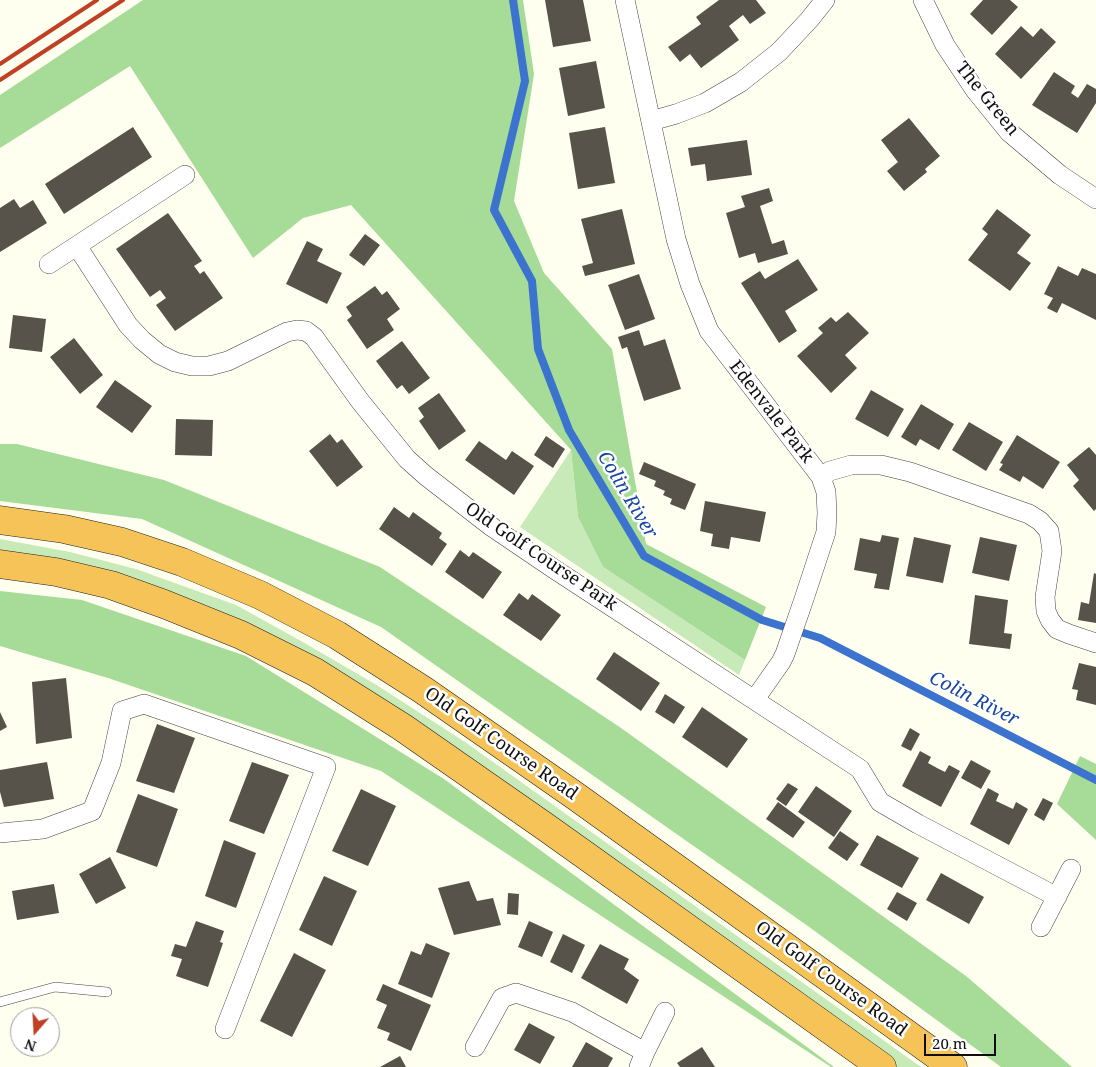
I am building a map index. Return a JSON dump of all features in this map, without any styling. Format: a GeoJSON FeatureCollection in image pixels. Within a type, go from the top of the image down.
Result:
{"type":"FeatureCollection","features":[{"type":"Feature","properties":{"kind":"highway","name":"Old Golf Course Road"},"geometry":{"type":"LineString","coordinates":[[0,520],[64,529],[122,542],[182,562],[260,596],[337,635],[423,690],[558,784],[953,1067]]}},
{"type":"Feature","properties":{"kind":"highway"},"geometry":{"type":"LineString","coordinates":[[0,564],[56,572],[111,585],[241,635],[315,672],[402,727],[539,822],[882,1067]]}},
{"type":"Feature","properties":{"kind":"street","name":"Edenvale Park"},"geometry":{"type":"LineString","coordinates":[[625,0],[676,239],[690,284],[709,331],[821,477],[826,492],[826,532],[805,596],[785,654],[755,699]]}},
{"type":"Feature","properties":{"kind":"street"},"geometry":{"type":"LineString","coordinates":[[651,121],[705,103],[741,82],[778,52],[825,0]]}},
{"type":"Feature","properties":{"kind":"street","name":"The Green"},"geometry":{"type":"LineString","coordinates":[[923,0],[946,45],[975,90],[1009,132],[1060,176],[1096,199]]}},
{"type":"Feature","properties":{"kind":"street"},"geometry":{"type":"LineString","coordinates":[[49,264],[185,175]]}},
{"type":"Feature","properties":{"kind":"street","name":"Old Golf Course Park"},"geometry":{"type":"LineString","coordinates":[[76,246],[128,325],[148,345],[175,362],[192,366],[209,366],[235,358],[287,332],[306,331],[314,337],[360,402],[407,459],[492,527],[860,769],[880,802],[1057,897]]}},
{"type":"Feature","properties":{"kind":"street"},"geometry":{"type":"LineString","coordinates":[[821,477],[830,471],[851,465],[881,465],[910,472],[1029,514],[1040,521],[1049,531],[1052,552],[1045,596],[1046,611],[1050,620],[1056,629],[1096,643]]}},
{"type":"Feature","properties":{"kind":"street"},"geometry":{"type":"LineString","coordinates":[[0,834],[43,829],[92,811],[110,763],[122,711],[144,704],[326,767],[226,1030]]}},
{"type":"Feature","properties":{"kind":"street"},"geometry":{"type":"LineString","coordinates":[[1041,927],[1071,869]]}},
{"type":"Feature","properties":{"kind":"street"},"geometry":{"type":"LineString","coordinates":[[475,1047],[502,998],[516,993],[572,1012],[642,1060],[665,1012]]}},
{"type":"Feature","properties":{"kind":"lane"},"geometry":{"type":"LineString","coordinates":[[0,1002],[55,987],[107,992]]}},
{"type":"Feature","properties":{"kind":"green space"},"geometry":{"type":"Polygon","coordinates":[[[143,0],[523,0],[534,74],[514,201],[544,273],[612,349],[646,544],[766,607],[745,660],[603,567],[578,517],[571,450],[351,205],[303,218],[253,258],[130,66],[0,148],[0,95],[143,0]]]}},
{"type":"Feature","properties":{"kind":"green space"},"geometry":{"type":"Polygon","coordinates":[[[0,444],[17,444],[164,480],[380,567],[621,728],[966,976],[1072,1067],[1001,1067],[805,924],[381,627],[142,519],[0,501],[0,444]]]}},
{"type":"Feature","properties":{"kind":"green space"},"geometry":{"type":"Polygon","coordinates":[[[571,450],[578,517],[603,567],[745,660],[739,675],[520,527],[571,450]]]}},
{"type":"Feature","properties":{"kind":"green space"},"geometry":{"type":"Polygon","coordinates":[[[0,539],[70,552],[136,569],[236,605],[301,641],[375,684],[465,742],[921,1067],[895,1067],[342,680],[0,555],[0,539]]]}},
{"type":"Feature","properties":{"kind":"green space"},"geometry":{"type":"Polygon","coordinates":[[[0,591],[82,600],[246,656],[444,779],[834,1067],[831,1067],[381,771],[108,678],[0,646],[0,591]]]}},
{"type":"Feature","properties":{"kind":"green space"},"geometry":{"type":"Polygon","coordinates":[[[1080,756],[1096,764],[1096,840],[1057,804],[1080,756]]]}},
{"type":"Feature","properties":{"kind":"building"},"geometry":{"type":"Polygon","coordinates":[[[545,0],[583,0],[591,41],[553,47],[545,0]]]}},
{"type":"Feature","properties":{"kind":"building"},"geometry":{"type":"Polygon","coordinates":[[[719,0],[756,0],[766,13],[750,24],[743,15],[729,26],[739,40],[701,68],[690,54],[680,62],[668,47],[701,24],[696,17],[719,0]]]}},
{"type":"Feature","properties":{"kind":"building"},"geometry":{"type":"Polygon","coordinates":[[[983,0],[1010,0],[1018,7],[992,35],[970,14],[983,0]]]}},
{"type":"Feature","properties":{"kind":"building"},"geometry":{"type":"Polygon","coordinates":[[[1021,26],[1033,37],[1041,28],[1056,42],[1021,79],[995,54],[1021,26]]]}},
{"type":"Feature","properties":{"kind":"building"},"geometry":{"type":"Polygon","coordinates":[[[596,61],[605,108],[568,116],[559,68],[596,61]]]}},
{"type":"Feature","properties":{"kind":"building"},"geometry":{"type":"Polygon","coordinates":[[[1054,72],[1075,86],[1071,93],[1078,98],[1087,84],[1096,89],[1096,103],[1077,133],[1032,105],[1054,72]]]}},
{"type":"Feature","properties":{"kind":"building"},"geometry":{"type":"Polygon","coordinates":[[[909,118],[940,156],[925,169],[927,172],[904,191],[887,171],[898,162],[881,140],[909,118]]]}},
{"type":"Feature","properties":{"kind":"building"},"geometry":{"type":"Polygon","coordinates":[[[133,127],[152,157],[64,214],[45,184],[133,127]]]}},
{"type":"Feature","properties":{"kind":"building"},"geometry":{"type":"Polygon","coordinates":[[[605,127],[615,183],[578,189],[569,133],[605,127]]]}},
{"type":"Feature","properties":{"kind":"building"},"geometry":{"type":"Polygon","coordinates":[[[747,140],[752,175],[707,181],[705,164],[691,166],[688,148],[747,140]]]}},
{"type":"Feature","properties":{"kind":"building"},"geometry":{"type":"Polygon","coordinates":[[[769,188],[773,201],[760,206],[772,244],[784,240],[788,254],[758,263],[755,253],[739,258],[726,213],[745,207],[741,196],[769,188]]]}},
{"type":"Feature","properties":{"kind":"building"},"geometry":{"type":"Polygon","coordinates":[[[14,199],[20,208],[33,200],[47,223],[0,252],[0,208],[14,199]]]}},
{"type":"Feature","properties":{"kind":"building"},"geometry":{"type":"Polygon","coordinates":[[[622,209],[635,264],[585,276],[582,266],[593,263],[581,219],[622,209]]]}},
{"type":"Feature","properties":{"kind":"building"},"geometry":{"type":"Polygon","coordinates":[[[997,209],[1031,235],[1017,253],[1031,263],[1010,291],[968,260],[988,234],[982,229],[997,209]]]}},
{"type":"Feature","properties":{"kind":"building"},"geometry":{"type":"Polygon","coordinates":[[[168,213],[202,261],[194,266],[200,274],[204,271],[223,298],[175,331],[156,305],[166,298],[160,290],[150,297],[116,249],[168,213]]]}},
{"type":"Feature","properties":{"kind":"building"},"geometry":{"type":"Polygon","coordinates":[[[365,234],[380,245],[364,266],[349,255],[365,234]]]}},
{"type":"Feature","properties":{"kind":"building"},"geometry":{"type":"Polygon","coordinates":[[[307,241],[323,249],[317,261],[342,273],[327,304],[286,284],[307,241]]]}},
{"type":"Feature","properties":{"kind":"building"},"geometry":{"type":"Polygon","coordinates":[[[798,259],[818,290],[785,311],[797,331],[779,343],[741,283],[760,271],[765,279],[798,259]]]}},
{"type":"Feature","properties":{"kind":"building"},"geometry":{"type":"Polygon","coordinates":[[[1058,266],[1078,276],[1082,268],[1096,274],[1096,320],[1062,303],[1057,313],[1047,308],[1053,298],[1044,294],[1058,266]]]}},
{"type":"Feature","properties":{"kind":"building"},"geometry":{"type":"Polygon","coordinates":[[[639,274],[655,319],[625,330],[608,285],[639,274]]]}},
{"type":"Feature","properties":{"kind":"building"},"geometry":{"type":"Polygon","coordinates":[[[375,286],[382,295],[387,291],[400,309],[387,319],[394,330],[367,349],[347,320],[352,316],[346,307],[375,286]]]}},
{"type":"Feature","properties":{"kind":"building"},"geometry":{"type":"Polygon","coordinates":[[[848,312],[869,333],[845,355],[857,368],[831,393],[797,356],[823,333],[818,328],[831,317],[836,322],[848,312]]]}},
{"type":"Feature","properties":{"kind":"building"},"geometry":{"type":"Polygon","coordinates":[[[13,315],[46,319],[42,352],[9,348],[13,315]]]}},
{"type":"Feature","properties":{"kind":"building"},"geometry":{"type":"Polygon","coordinates":[[[639,330],[644,346],[665,339],[681,389],[644,401],[627,347],[622,349],[618,337],[639,330]]]}},
{"type":"Feature","properties":{"kind":"building"},"geometry":{"type":"Polygon","coordinates":[[[74,338],[103,375],[80,394],[50,357],[74,338]]]}},
{"type":"Feature","properties":{"kind":"building"},"geometry":{"type":"Polygon","coordinates":[[[402,341],[430,378],[409,394],[402,385],[397,389],[376,361],[402,341]]]}},
{"type":"Feature","properties":{"kind":"building"},"geometry":{"type":"Polygon","coordinates":[[[115,380],[152,406],[132,433],[96,407],[115,380]]]}},
{"type":"Feature","properties":{"kind":"building"},"geometry":{"type":"Polygon","coordinates":[[[871,390],[904,409],[888,437],[855,419],[871,390]]]}},
{"type":"Feature","properties":{"kind":"building"},"geometry":{"type":"Polygon","coordinates":[[[439,393],[466,431],[439,450],[419,421],[424,417],[418,408],[439,393]]]}},
{"type":"Feature","properties":{"kind":"building"},"geometry":{"type":"Polygon","coordinates":[[[921,404],[954,424],[939,450],[920,439],[916,446],[901,437],[921,404]]]}},
{"type":"Feature","properties":{"kind":"building"},"geometry":{"type":"Polygon","coordinates":[[[176,419],[213,420],[212,456],[175,455],[176,419]]]}},
{"type":"Feature","properties":{"kind":"building"},"geometry":{"type":"Polygon","coordinates":[[[969,422],[1003,442],[986,471],[952,450],[969,422]]]}},
{"type":"Feature","properties":{"kind":"building"},"geometry":{"type":"Polygon","coordinates":[[[330,434],[337,443],[342,439],[363,467],[337,487],[309,451],[330,434]]]}},
{"type":"Feature","properties":{"kind":"building"},"geometry":{"type":"Polygon","coordinates":[[[1017,435],[1060,462],[1043,489],[1023,476],[1020,482],[999,470],[1003,464],[1000,463],[1017,435]]]}},
{"type":"Feature","properties":{"kind":"building"},"geometry":{"type":"Polygon","coordinates":[[[546,436],[565,449],[553,468],[534,455],[546,436]]]}},
{"type":"Feature","properties":{"kind":"building"},"geometry":{"type":"Polygon","coordinates":[[[479,441],[506,460],[512,451],[534,466],[514,495],[465,460],[479,441]]]}},
{"type":"Feature","properties":{"kind":"building"},"geometry":{"type":"Polygon","coordinates":[[[1089,447],[1096,455],[1096,509],[1094,511],[1073,486],[1079,480],[1067,465],[1089,447]]]}},
{"type":"Feature","properties":{"kind":"building"},"geometry":{"type":"Polygon","coordinates":[[[644,462],[696,484],[685,510],[670,504],[672,499],[663,495],[665,491],[654,486],[656,481],[639,474],[644,462]]]}},
{"type":"Feature","properties":{"kind":"building"},"geometry":{"type":"Polygon","coordinates":[[[705,501],[766,512],[760,542],[731,537],[729,549],[711,546],[713,534],[700,531],[705,501]]]}},
{"type":"Feature","properties":{"kind":"building"},"geometry":{"type":"Polygon","coordinates":[[[394,507],[409,518],[413,512],[442,533],[439,538],[447,544],[432,566],[379,529],[394,507]]]}},
{"type":"Feature","properties":{"kind":"building"},"geometry":{"type":"Polygon","coordinates":[[[882,535],[899,538],[889,590],[874,588],[877,574],[854,570],[860,538],[880,542],[882,535]]]}},
{"type":"Feature","properties":{"kind":"building"},"geometry":{"type":"Polygon","coordinates":[[[914,537],[951,545],[943,583],[906,576],[914,537]]]}},
{"type":"Feature","properties":{"kind":"building"},"geometry":{"type":"Polygon","coordinates":[[[980,537],[1017,545],[1009,581],[972,573],[980,537]]]}},
{"type":"Feature","properties":{"kind":"building"},"geometry":{"type":"Polygon","coordinates":[[[460,550],[469,557],[473,552],[502,572],[483,599],[445,572],[460,550]]]}},
{"type":"Feature","properties":{"kind":"building"},"geometry":{"type":"Polygon","coordinates":[[[1094,573],[1096,574],[1096,623],[1078,620],[1081,602],[1089,604],[1094,573]]]}},
{"type":"Feature","properties":{"kind":"building"},"geometry":{"type":"Polygon","coordinates":[[[519,593],[528,600],[532,594],[561,615],[541,641],[503,615],[519,593]]]}},
{"type":"Feature","properties":{"kind":"building"},"geometry":{"type":"Polygon","coordinates":[[[975,595],[1008,600],[1004,633],[1012,634],[1010,649],[969,644],[975,595]]]}},
{"type":"Feature","properties":{"kind":"building"},"geometry":{"type":"Polygon","coordinates":[[[614,652],[660,683],[641,711],[596,679],[614,652]]]}},
{"type":"Feature","properties":{"kind":"building"},"geometry":{"type":"Polygon","coordinates":[[[1079,663],[1096,667],[1096,705],[1076,700],[1078,690],[1072,689],[1079,663]]]}},
{"type":"Feature","properties":{"kind":"building"},"geometry":{"type":"Polygon","coordinates":[[[66,678],[72,738],[36,744],[32,682],[66,678]]]}},
{"type":"Feature","properties":{"kind":"building"},"geometry":{"type":"Polygon","coordinates":[[[665,694],[685,707],[674,724],[655,712],[665,694]]]}},
{"type":"Feature","properties":{"kind":"building"},"geometry":{"type":"Polygon","coordinates":[[[702,707],[748,739],[727,768],[682,737],[702,707]]]}},
{"type":"Feature","properties":{"kind":"building"},"geometry":{"type":"Polygon","coordinates":[[[0,712],[7,727],[0,731],[0,712]]]}},
{"type":"Feature","properties":{"kind":"building"},"geometry":{"type":"Polygon","coordinates":[[[157,724],[195,738],[174,793],[136,781],[157,724]]]}},
{"type":"Feature","properties":{"kind":"building"},"geometry":{"type":"Polygon","coordinates":[[[910,728],[920,734],[911,751],[901,746],[910,728]]]}},
{"type":"Feature","properties":{"kind":"building"},"geometry":{"type":"Polygon","coordinates":[[[920,751],[931,757],[928,763],[945,772],[949,765],[960,771],[941,807],[902,786],[920,751]]]}},
{"type":"Feature","properties":{"kind":"building"},"geometry":{"type":"Polygon","coordinates":[[[971,760],[991,771],[981,789],[961,778],[971,760]]]}},
{"type":"Feature","properties":{"kind":"building"},"geometry":{"type":"Polygon","coordinates":[[[47,762],[54,799],[4,807],[0,792],[0,770],[47,762]]]}},
{"type":"Feature","properties":{"kind":"building"},"geometry":{"type":"Polygon","coordinates":[[[252,762],[289,775],[264,834],[229,821],[252,762]]]}},
{"type":"Feature","properties":{"kind":"building"},"geometry":{"type":"Polygon","coordinates":[[[788,783],[798,789],[786,806],[776,799],[788,783]]]}},
{"type":"Feature","properties":{"kind":"building"},"geometry":{"type":"Polygon","coordinates":[[[816,786],[852,811],[834,837],[798,812],[816,786]]]}},
{"type":"Feature","properties":{"kind":"building"},"geometry":{"type":"Polygon","coordinates":[[[988,788],[999,794],[996,801],[1013,809],[1016,802],[1028,809],[1009,845],[970,824],[988,788]]]}},
{"type":"Feature","properties":{"kind":"building"},"geometry":{"type":"Polygon","coordinates":[[[361,789],[396,806],[368,866],[332,851],[361,789]]]}},
{"type":"Feature","properties":{"kind":"building"},"geometry":{"type":"Polygon","coordinates":[[[138,794],[178,809],[157,867],[116,852],[138,794]]]}},
{"type":"Feature","properties":{"kind":"building"},"geometry":{"type":"Polygon","coordinates":[[[1043,798],[1053,803],[1044,821],[1034,815],[1043,798]]]}},
{"type":"Feature","properties":{"kind":"building"},"geometry":{"type":"Polygon","coordinates":[[[778,802],[805,822],[793,838],[766,819],[778,802]]]}},
{"type":"Feature","properties":{"kind":"building"},"geometry":{"type":"Polygon","coordinates":[[[840,831],[859,844],[847,861],[828,848],[840,831]]]}},
{"type":"Feature","properties":{"kind":"building"},"geometry":{"type":"Polygon","coordinates":[[[877,835],[919,858],[902,888],[860,865],[877,835]]]}},
{"type":"Feature","properties":{"kind":"building"},"geometry":{"type":"Polygon","coordinates":[[[224,840],[256,853],[236,908],[205,896],[224,840]]]}},
{"type":"Feature","properties":{"kind":"building"},"geometry":{"type":"Polygon","coordinates":[[[110,857],[126,888],[96,904],[79,874],[110,857]]]}},
{"type":"Feature","properties":{"kind":"building"},"geometry":{"type":"Polygon","coordinates":[[[941,873],[984,897],[969,924],[926,900],[941,873]]]}},
{"type":"Feature","properties":{"kind":"building"},"geometry":{"type":"Polygon","coordinates":[[[324,876],[357,891],[332,946],[299,930],[324,876]]]}},
{"type":"Feature","properties":{"kind":"building"},"geometry":{"type":"Polygon","coordinates":[[[469,881],[477,901],[493,898],[501,925],[454,935],[438,888],[469,881]]]}},
{"type":"Feature","properties":{"kind":"building"},"geometry":{"type":"Polygon","coordinates":[[[54,884],[59,913],[17,920],[12,891],[54,884]]]}},
{"type":"Feature","properties":{"kind":"building"},"geometry":{"type":"Polygon","coordinates":[[[897,892],[917,903],[907,921],[887,909],[897,892]]]}},
{"type":"Feature","properties":{"kind":"building"},"geometry":{"type":"Polygon","coordinates":[[[508,893],[519,894],[518,915],[507,914],[508,893]]]}},
{"type":"Feature","properties":{"kind":"building"},"geometry":{"type":"Polygon","coordinates":[[[196,921],[224,931],[220,942],[223,943],[208,987],[176,976],[182,959],[171,956],[175,944],[186,947],[196,921]]]}},
{"type":"Feature","properties":{"kind":"building"},"geometry":{"type":"Polygon","coordinates":[[[529,921],[553,932],[542,957],[518,947],[529,921]]]}},
{"type":"Feature","properties":{"kind":"building"},"geometry":{"type":"Polygon","coordinates":[[[563,934],[585,945],[572,973],[550,962],[563,934]]]}},
{"type":"Feature","properties":{"kind":"building"},"geometry":{"type":"Polygon","coordinates":[[[426,943],[450,953],[432,998],[398,984],[411,951],[421,955],[426,943]]]}},
{"type":"Feature","properties":{"kind":"building"},"geometry":{"type":"Polygon","coordinates":[[[600,944],[629,959],[624,969],[639,980],[627,1004],[581,978],[600,944]]]}},
{"type":"Feature","properties":{"kind":"building"},"geometry":{"type":"Polygon","coordinates":[[[294,953],[326,970],[292,1037],[260,1021],[294,953]]]}},
{"type":"Feature","properties":{"kind":"building"},"geometry":{"type":"Polygon","coordinates":[[[383,984],[431,1005],[411,1051],[387,1040],[390,1033],[377,1028],[387,1005],[376,1000],[383,984]]]}},
{"type":"Feature","properties":{"kind":"building"},"geometry":{"type":"Polygon","coordinates":[[[529,1023],[555,1037],[540,1064],[514,1050],[529,1023]]]}},
{"type":"Feature","properties":{"kind":"building"},"geometry":{"type":"Polygon","coordinates":[[[586,1042],[613,1058],[608,1067],[572,1067],[586,1042]]]}},
{"type":"Feature","properties":{"kind":"building"},"geometry":{"type":"Polygon","coordinates":[[[702,1047],[715,1067],[680,1067],[677,1063],[702,1047]]]}},
{"type":"Feature","properties":{"kind":"building"},"geometry":{"type":"Polygon","coordinates":[[[400,1056],[406,1067],[380,1067],[400,1056]]]}},
{"type":"Feature","properties":{"kind":"waterway","name":"Colin River"},"geometry":{"type":"LineString","coordinates":[[513,0],[525,81],[494,210],[532,281],[538,349],[569,430],[644,556],[762,620],[820,638],[1096,780]]}},
{"type":"Feature","properties":{"kind":"railway"},"geometry":{"type":"LineString","coordinates":[[0,64],[97,0]]}},
{"type":"Feature","properties":{"kind":"railway"},"geometry":{"type":"LineString","coordinates":[[0,80],[123,0]]}}]}
